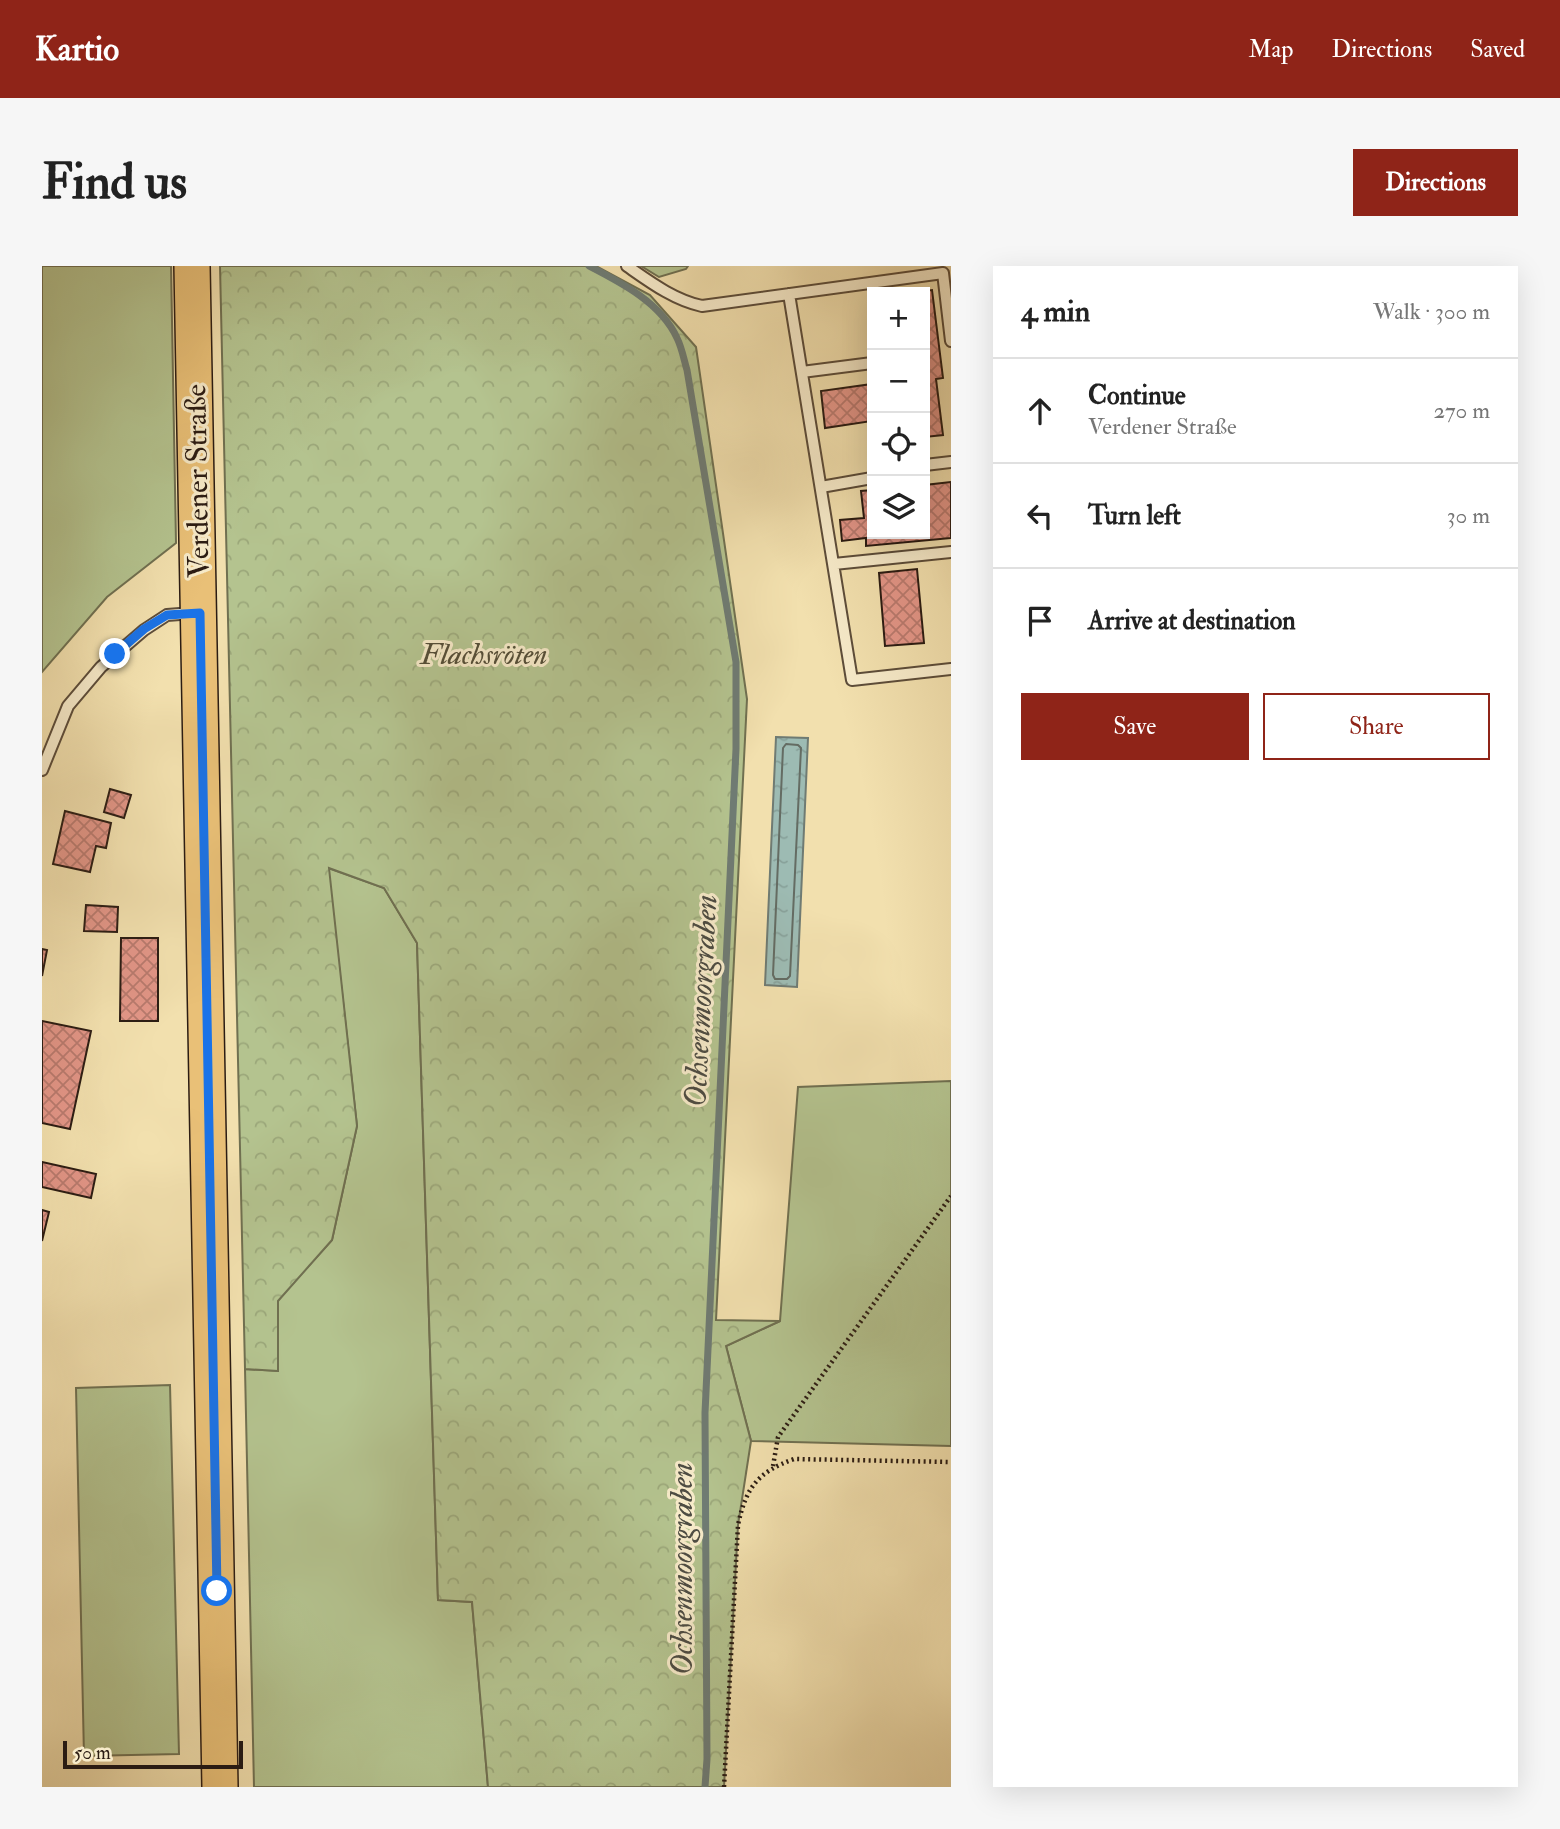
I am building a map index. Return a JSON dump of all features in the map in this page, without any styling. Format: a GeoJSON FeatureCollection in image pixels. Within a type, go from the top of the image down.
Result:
{"type":"FeatureCollection","features":[{"type":"Feature","properties":{"kind":"main road","name":"Verdener Straße"},"geometry":{"type":"LineString","coordinates":[[192,266],[220,1787]]}},
{"type":"Feature","properties":{"kind":"lane"},"geometry":{"type":"LineString","coordinates":[[627,266],[655,286],[688,303],[702,306],[789,294],[867,288]]}},
{"type":"Feature","properties":{"kind":"lane"},"geometry":{"type":"LineString","coordinates":[[879,287],[943,273],[951,341]]}},
{"type":"Feature","properties":{"kind":"lane"},"geometry":{"type":"LineString","coordinates":[[789,294],[852,680],[951,669]]}},
{"type":"Feature","properties":{"kind":"lane"},"geometry":{"type":"LineString","coordinates":[[803,372],[867,364]]}},
{"type":"Feature","properties":{"kind":"lane"},"geometry":{"type":"LineString","coordinates":[[930,464],[951,462]]}},
{"type":"Feature","properties":{"kind":"lane"},"geometry":{"type":"LineString","coordinates":[[821,486],[867,479]]}},
{"type":"Feature","properties":{"kind":"lane"},"geometry":{"type":"LineString","coordinates":[[834,564],[951,552]]}},
{"type":"Feature","properties":{"kind":"lane"},"geometry":{"type":"LineString","coordinates":[[42,770],[68,706],[101,667],[144,629],[167,615],[200,613]]}},
{"type":"Feature","properties":{"kind":"path"},"geometry":{"type":"LineString","coordinates":[[773,1466],[778,1437],[951,1196]]}},
{"type":"Feature","properties":{"kind":"path"},"geometry":{"type":"LineString","coordinates":[[724,1787],[738,1525],[752,1485],[773,1466],[794,1459],[951,1462]]}},
{"type":"Feature","properties":{"kind":"green space"},"geometry":{"type":"Polygon","coordinates":[[[42,266],[171,266],[176,543],[107,597],[42,672],[42,266]]]}},
{"type":"Feature","properties":{"kind":"green space","name":"Flachsröten"},"geometry":{"type":"Polygon","coordinates":[[[220,266],[596,266],[650,295],[696,347],[747,699],[716,1320],[780,1321],[726,1346],[751,1441],[738,1525],[724,1787],[488,1787],[472,1602],[438,1600],[417,943],[384,888],[329,868],[357,1126],[332,1240],[278,1301],[278,1371],[245,1369],[220,266]]]}},
{"type":"Feature","properties":{"kind":"green space"},"geometry":{"type":"Polygon","coordinates":[[[641,266],[688,266],[659,277],[641,266]]]}},
{"type":"Feature","properties":{"kind":"green space"},"geometry":{"type":"Polygon","coordinates":[[[328,868],[384,888],[417,943],[438,1600],[472,1602],[488,1787],[254,1787],[245,1369],[278,1371],[278,1300],[332,1240],[357,1126],[328,868]]]}},
{"type":"Feature","properties":{"kind":"green space"},"geometry":{"type":"Polygon","coordinates":[[[951,1081],[951,1446],[751,1441],[726,1346],[780,1321],[798,1087],[951,1081]]]}},
{"type":"Feature","properties":{"kind":"green space"},"geometry":{"type":"Polygon","coordinates":[[[170,1385],[179,1754],[84,1756],[76,1388],[170,1385]]]}},
{"type":"Feature","properties":{"kind":"water"},"geometry":{"type":"Polygon","coordinates":[[[776,737],[808,738],[797,987],[765,985],[776,737]]]}},
{"type":"Feature","properties":{"kind":"building"},"geometry":{"type":"Polygon","coordinates":[[[930,290],[943,378],[936,379],[943,435],[930,436],[930,350],[930,290]]]}},
{"type":"Feature","properties":{"kind":"building"},"geometry":{"type":"Polygon","coordinates":[[[867,385],[867,422],[825,428],[821,391],[867,385]]]}},
{"type":"Feature","properties":{"kind":"building"},"geometry":{"type":"Polygon","coordinates":[[[951,482],[951,538],[866,546],[866,538],[842,541],[840,520],[864,518],[861,491],[867,490],[867,539],[930,539],[930,484],[951,482]]]}},
{"type":"Feature","properties":{"kind":"building"},"geometry":{"type":"Polygon","coordinates":[[[917,569],[924,643],[885,646],[879,573],[917,569]]]}},
{"type":"Feature","properties":{"kind":"building"},"geometry":{"type":"Polygon","coordinates":[[[110,789],[131,795],[124,818],[104,812],[110,789]]]}},
{"type":"Feature","properties":{"kind":"building"},"geometry":{"type":"Polygon","coordinates":[[[65,811],[111,823],[106,848],[96,846],[90,872],[53,864],[65,811]]]}},
{"type":"Feature","properties":{"kind":"building"},"geometry":{"type":"Polygon","coordinates":[[[86,905],[118,907],[117,932],[84,931],[86,905]]]}},
{"type":"Feature","properties":{"kind":"building"},"geometry":{"type":"Polygon","coordinates":[[[121,938],[158,938],[158,1021],[120,1021],[121,938]]]}},
{"type":"Feature","properties":{"kind":"building"},"geometry":{"type":"Polygon","coordinates":[[[42,949],[47,950],[42,976],[42,949]]]}},
{"type":"Feature","properties":{"kind":"building"},"geometry":{"type":"Polygon","coordinates":[[[42,1021],[91,1031],[70,1129],[42,1123],[42,1021]]]}},
{"type":"Feature","properties":{"kind":"building"},"geometry":{"type":"Polygon","coordinates":[[[42,1162],[96,1174],[91,1198],[42,1187],[42,1162]]]}},
{"type":"Feature","properties":{"kind":"building"},"geometry":{"type":"Polygon","coordinates":[[[42,1210],[49,1212],[42,1241],[42,1210]]]}},
{"type":"Feature","properties":{"kind":"waterway","name":"Ochsenmoorgraben"},"geometry":{"type":"LineString","coordinates":[[589,266],[651,304],[670,326],[680,346],[687,370],[736,662],[736,749],[705,1413],[705,1787]]}},
{"type":"Feature","properties":{"kind":"route"},"geometry":{"type":"LineString","coordinates":[[115,654],[144,629],[167,615],[200,613],[217,1591]]}}]}
